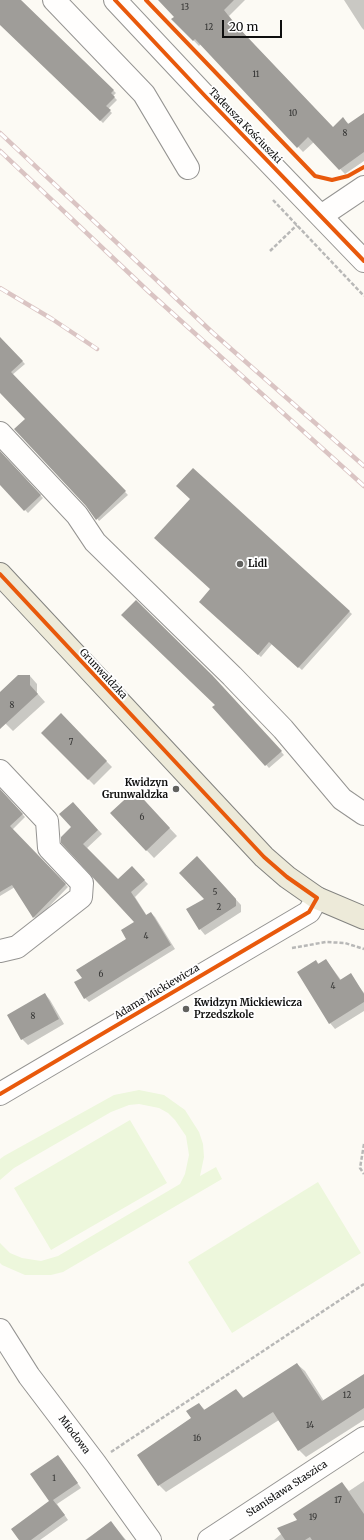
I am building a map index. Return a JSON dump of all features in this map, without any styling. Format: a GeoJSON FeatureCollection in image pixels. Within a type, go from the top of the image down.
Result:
{"type":"FeatureCollection","features":[{"type":"Feature","properties":{"kind":"main road","name":"Grunwaldzka"},"geometry":{"type":"LineString","coordinates":[[0,574],[264,857],[287,877],[317,898],[364,918]]}},
{"type":"Feature","properties":{"kind":"street"},"geometry":{"type":"LineString","coordinates":[[54,0],[144,94],[188,168]]}},
{"type":"Feature","properties":{"kind":"street","name":"Tadeusza Kościuszki"},"geometry":{"type":"LineString","coordinates":[[115,0],[206,98],[364,261]]}},
{"type":"Feature","properties":{"kind":"street"},"geometry":{"type":"LineString","coordinates":[[321,216],[364,187]]}},
{"type":"Feature","properties":{"kind":"street"},"geometry":{"type":"LineString","coordinates":[[0,433],[77,515],[95,542],[268,713],[342,799],[364,814]]}},
{"type":"Feature","properties":{"kind":"street"},"geometry":{"type":"LineString","coordinates":[[0,771],[47,821],[49,848],[82,883],[81,897],[17,948],[0,951]]}},
{"type":"Feature","properties":{"kind":"street","name":"Adama Mickiewicza"},"geometry":{"type":"LineString","coordinates":[[0,1094],[309,912],[317,898]]}},
{"type":"Feature","properties":{"kind":"street","name":"Miodowa"},"geometry":{"type":"LineString","coordinates":[[0,1330],[29,1376],[96,1463],[150,1540]]}},
{"type":"Feature","properties":{"kind":"street","name":"Stanisława Staszica"},"geometry":{"type":"LineString","coordinates":[[217,1538],[364,1438]]}},
{"type":"Feature","properties":{"kind":"path"},"geometry":{"type":"LineString","coordinates":[[270,251],[297,225]]}},
{"type":"Feature","properties":{"kind":"path"},"geometry":{"type":"LineString","coordinates":[[364,1144],[360,1168],[364,1174]]}},
{"type":"Feature","properties":{"kind":"path"},"geometry":{"type":"LineString","coordinates":[[118,1447],[364,1284]]}},
{"type":"Feature","properties":{"kind":"green space"},"geometry":{"type":"Polygon","coordinates":[[[139,1090],[164,1095],[185,1110],[199,1132],[203,1144],[204,1157],[200,1176],[216,1167],[222,1179],[63,1272],[51,1275],[25,1275],[2,1265],[0,1263],[0,1243],[10,1253],[22,1258],[41,1261],[58,1256],[180,1184],[185,1174],[189,1155],[186,1136],[168,1113],[159,1108],[139,1104],[129,1105],[111,1112],[14,1168],[0,1180],[0,1159],[4,1156],[114,1095],[139,1090]]]}},
{"type":"Feature","properties":{"kind":"green space"},"geometry":{"type":"Polygon","coordinates":[[[130,1120],[167,1183],[51,1250],[14,1188],[130,1120]]]}},
{"type":"Feature","properties":{"kind":"green space"},"geometry":{"type":"Polygon","coordinates":[[[318,1182],[361,1253],[232,1333],[188,1262],[318,1182]]]}},
{"type":"Feature","properties":{"kind":"building"},"geometry":{"type":"Polygon","coordinates":[[[0,0],[21,0],[114,90],[111,93],[115,97],[106,106],[111,110],[100,121],[0,25],[0,0]]]}},
{"type":"Feature","properties":{"kind":"building"},"geometry":{"type":"Polygon","coordinates":[[[158,0],[234,0],[224,10],[235,24],[333,127],[343,117],[348,124],[364,113],[364,152],[339,170],[308,137],[297,148],[195,39],[193,41],[171,19],[174,17],[158,0]]]}},
{"type":"Feature","properties":{"kind":"building"},"geometry":{"type":"Polygon","coordinates":[[[0,337],[23,361],[11,372],[126,491],[96,520],[86,506],[14,429],[25,419],[0,393],[0,337]]]}},
{"type":"Feature","properties":{"kind":"building"},"geometry":{"type":"Polygon","coordinates":[[[0,451],[41,495],[24,511],[0,485],[0,451]]]}},
{"type":"Feature","properties":{"kind":"building","name":"Lidl"},"geometry":{"type":"Polygon","coordinates":[[[193,468],[350,611],[298,668],[269,642],[258,655],[199,602],[210,589],[154,538],[190,499],[176,486],[193,468]]]}},
{"type":"Feature","properties":{"kind":"building"},"geometry":{"type":"Polygon","coordinates":[[[136,600],[212,675],[282,751],[265,766],[212,707],[215,705],[121,615],[136,600]]]}},
{"type":"Feature","properties":{"kind":"building"},"geometry":{"type":"Polygon","coordinates":[[[18,675],[30,675],[30,685],[38,694],[0,729],[0,692],[18,675]]]}},
{"type":"Feature","properties":{"kind":"building"},"geometry":{"type":"Polygon","coordinates":[[[61,713],[107,761],[88,780],[41,733],[61,713]]]}},
{"type":"Feature","properties":{"kind":"building"},"geometry":{"type":"Polygon","coordinates":[[[0,789],[23,814],[10,826],[66,884],[33,918],[12,885],[0,892],[0,789]]]}},
{"type":"Feature","properties":{"kind":"building"},"geometry":{"type":"Polygon","coordinates":[[[135,790],[170,828],[146,851],[110,813],[135,790]]]}},
{"type":"Feature","properties":{"kind":"building"},"geometry":{"type":"Polygon","coordinates":[[[73,802],[98,830],[83,844],[118,879],[132,866],[145,880],[131,892],[146,915],[151,912],[171,945],[84,999],[74,982],[82,978],[76,970],[126,939],[121,930],[134,922],[61,843],[61,837],[71,827],[59,814],[73,802]]]}},
{"type":"Feature","properties":{"kind":"building"},"geometry":{"type":"Polygon","coordinates":[[[197,856],[236,899],[236,906],[199,930],[186,909],[204,899],[179,873],[197,856]]]}},
{"type":"Feature","properties":{"kind":"building"},"geometry":{"type":"Polygon","coordinates":[[[326,959],[340,980],[351,973],[364,994],[364,1002],[329,1024],[297,972],[316,960],[318,964],[326,959]]]}},
{"type":"Feature","properties":{"kind":"building"},"geometry":{"type":"Polygon","coordinates":[[[45,993],[59,1019],[21,1040],[7,1015],[45,993]]]}},
{"type":"Feature","properties":{"kind":"building"},"geometry":{"type":"Polygon","coordinates":[[[297,1363],[322,1401],[364,1374],[364,1408],[298,1451],[273,1412],[158,1486],[137,1455],[191,1418],[186,1411],[199,1403],[204,1410],[236,1389],[243,1398],[297,1363]]]}},
{"type":"Feature","properties":{"kind":"building"},"geometry":{"type":"Polygon","coordinates":[[[58,1455],[78,1483],[53,1500],[65,1515],[31,1540],[19,1540],[11,1529],[49,1501],[30,1474],[58,1455]]]}},
{"type":"Feature","properties":{"kind":"building"},"geometry":{"type":"Polygon","coordinates":[[[342,1482],[364,1514],[364,1540],[312,1540],[310,1537],[305,1540],[285,1540],[277,1528],[297,1520],[293,1514],[342,1482]]]}},
{"type":"Feature","properties":{"kind":"building"},"geometry":{"type":"Polygon","coordinates":[[[111,1521],[125,1540],[86,1540],[111,1521]]]}},
{"type":"Feature","properties":{"kind":"railway"},"geometry":{"type":"LineString","coordinates":[[0,133],[213,333],[364,466]]}},
{"type":"Feature","properties":{"kind":"railway"},"geometry":{"type":"LineString","coordinates":[[0,151],[149,292],[364,486]]}},
{"type":"Feature","properties":{"kind":"railway"},"geometry":{"type":"LineString","coordinates":[[0,288],[52,319],[97,349]]}},
{"type":"Feature","properties":{"kind":"cycle path"},"geometry":{"type":"LineString","coordinates":[[115,0],[364,261]]}},
{"type":"Feature","properties":{"kind":"cycle path"},"geometry":{"type":"LineString","coordinates":[[146,0],[315,176],[332,180],[348,176],[364,167]]}},
{"type":"Feature","properties":{"kind":"cycle path"},"geometry":{"type":"LineString","coordinates":[[0,574],[264,857],[287,877],[317,898],[309,912],[0,1094]]}},
{"type":"Feature","properties":{"kind":"place","name":"Lidl"},"geometry":{"type":"Point","coordinates":[240,564]}},
{"type":"Feature","properties":{"kind":"place","name":"Kwidzyn Grunwaldzka"},"geometry":{"type":"Point","coordinates":[176,789]}},
{"type":"Feature","properties":{"kind":"place","name":"Kwidzyn Mickiewicza Przedszkole"},"geometry":{"type":"Point","coordinates":[186,1009]}}]}
